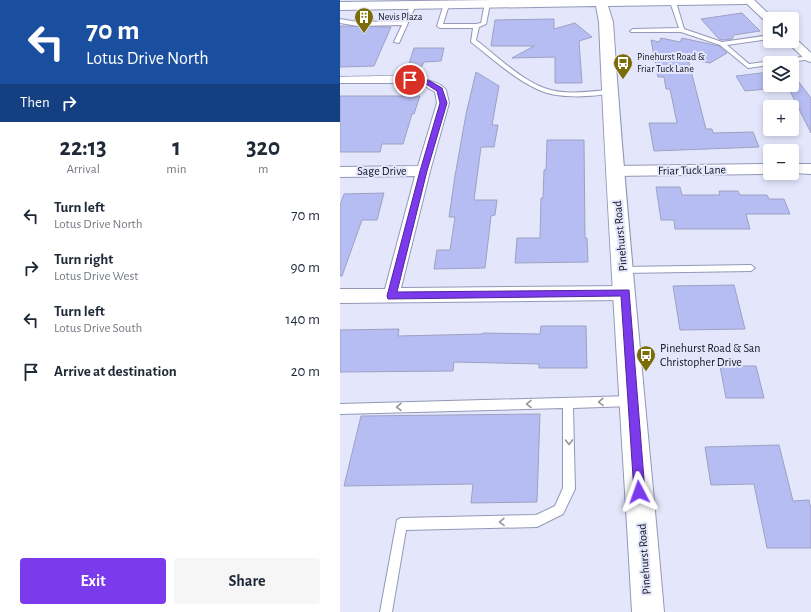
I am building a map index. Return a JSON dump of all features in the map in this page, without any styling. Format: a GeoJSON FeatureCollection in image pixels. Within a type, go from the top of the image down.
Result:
{"type":"FeatureCollection","features":[{"type":"Feature","properties":{"kind":"street"},"geometry":{"type":"LineString","coordinates":[[341,8],[413,5],[745,0]]}},
{"type":"Feature","properties":{"kind":"street"},"geometry":{"type":"LineString","coordinates":[[748,0],[763,14]]}},
{"type":"Feature","properties":{"kind":"street","name":"Pinehurst Road"},"geometry":{"type":"LineString","coordinates":[[600,2],[606,22],[614,171],[624,281],[648,612]]}},
{"type":"Feature","properties":{"kind":"street"},"geometry":{"type":"LineString","coordinates":[[799,48],[811,59]]}},
{"type":"Feature","properties":{"kind":"street"},"geometry":{"type":"LineString","coordinates":[[340,80],[410,80],[428,83],[440,90],[443,103],[423,171],[391,296]]}},
{"type":"Feature","properties":{"kind":"street","name":"Friar Tuck Lane"},"geometry":{"type":"LineString","coordinates":[[614,171],[763,169]]}},
{"type":"Feature","properties":{"kind":"street"},"geometry":{"type":"LineString","coordinates":[[799,169],[811,169]]}},
{"type":"Feature","properties":{"kind":"street","name":"Sage Drive"},"geometry":{"type":"LineString","coordinates":[[340,172],[423,171]]}},
{"type":"Feature","properties":{"kind":"street"},"geometry":{"type":"LineString","coordinates":[[340,296],[391,296],[624,281]]}},
{"type":"Feature","properties":{"kind":"lane"},"geometry":{"type":"LineString","coordinates":[[673,2],[682,30]]}},
{"type":"Feature","properties":{"kind":"lane"},"geometry":{"type":"LineString","coordinates":[[446,5],[440,26],[476,26],[483,24],[487,4]]}},
{"type":"Feature","properties":{"kind":"lane"},"geometry":{"type":"LineString","coordinates":[[397,42],[413,5]]}},
{"type":"Feature","properties":{"kind":"lane"},"geometry":{"type":"LineString","coordinates":[[340,21],[349,21],[358,24],[405,23]]}},
{"type":"Feature","properties":{"kind":"lane"},"geometry":{"type":"LineString","coordinates":[[476,26],[473,41],[535,86],[549,92],[561,94],[610,92]]}},
{"type":"Feature","properties":{"kind":"lane"},"geometry":{"type":"LineString","coordinates":[[633,31],[682,30],[722,44],[748,66],[763,64]]}},
{"type":"Feature","properties":{"kind":"lane"},"geometry":{"type":"LineString","coordinates":[[722,44],[763,38]]}},
{"type":"Feature","properties":{"kind":"lane"},"geometry":{"type":"LineString","coordinates":[[799,60],[811,59]]}},
{"type":"Feature","properties":{"kind":"lane"},"geometry":{"type":"LineString","coordinates":[[624,281],[751,268]]}},
{"type":"Feature","properties":{"kind":"lane"},"geometry":{"type":"LineString","coordinates":[[340,409],[633,401]]}},
{"type":"Feature","properties":{"kind":"lane"},"geometry":{"type":"LineString","coordinates":[[386,612],[401,524],[537,521],[559,510],[569,489],[568,403]]}},
{"type":"Feature","properties":{"kind":"building"},"geometry":{"type":"Polygon","coordinates":[[[742,13],[760,31],[734,35],[732,39],[722,40],[719,39],[701,19],[742,13]]]}},
{"type":"Feature","properties":{"kind":"building"},"geometry":{"type":"Polygon","coordinates":[[[554,19],[554,29],[575,23],[592,37],[579,41],[582,83],[555,83],[555,57],[512,58],[534,46],[491,46],[495,20],[554,19]]]}},
{"type":"Feature","properties":{"kind":"building"},"geometry":{"type":"Polygon","coordinates":[[[340,26],[391,27],[374,66],[340,67],[340,26]]]}},
{"type":"Feature","properties":{"kind":"building"},"geometry":{"type":"Polygon","coordinates":[[[661,38],[680,42],[682,38],[719,46],[727,53],[710,63],[688,59],[706,129],[712,129],[713,133],[753,132],[759,147],[654,151],[649,123],[677,123],[670,89],[666,89],[664,77],[658,77],[651,40],[659,42],[661,38]]]}},
{"type":"Feature","properties":{"kind":"building"},"geometry":{"type":"Polygon","coordinates":[[[414,48],[444,48],[441,61],[424,62],[422,66],[408,67],[414,48]]]}},
{"type":"Feature","properties":{"kind":"building"},"geometry":{"type":"Polygon","coordinates":[[[476,72],[499,86],[492,125],[498,125],[494,147],[481,147],[474,200],[497,200],[495,215],[491,216],[485,268],[434,269],[437,250],[450,250],[455,217],[449,217],[466,114],[476,72]]]}},
{"type":"Feature","properties":{"kind":"building"},"geometry":{"type":"Polygon","coordinates":[[[763,73],[763,89],[745,91],[736,76],[763,73]]]}},
{"type":"Feature","properties":{"kind":"building"},"geometry":{"type":"Polygon","coordinates":[[[799,82],[811,98],[811,133],[799,109],[799,100],[794,100],[790,92],[799,92],[799,82]]]}},
{"type":"Feature","properties":{"kind":"building"},"geometry":{"type":"Polygon","coordinates":[[[340,96],[420,96],[414,114],[412,114],[403,144],[382,144],[380,152],[340,152],[340,96]]]}},
{"type":"Feature","properties":{"kind":"building"},"geometry":{"type":"Polygon","coordinates":[[[547,140],[584,140],[585,238],[587,238],[588,262],[515,263],[517,238],[540,238],[541,198],[543,198],[544,170],[546,170],[547,140]]]}},
{"type":"Feature","properties":{"kind":"building"},"geometry":{"type":"Polygon","coordinates":[[[656,187],[680,187],[682,195],[720,195],[719,191],[738,191],[740,195],[767,195],[769,199],[784,199],[790,214],[746,214],[750,229],[675,229],[674,220],[661,220],[656,187]]]}},
{"type":"Feature","properties":{"kind":"building"},"geometry":{"type":"Polygon","coordinates":[[[384,193],[377,220],[362,220],[342,276],[340,276],[340,205],[344,194],[384,193]]]}},
{"type":"Feature","properties":{"kind":"building"},"geometry":{"type":"Polygon","coordinates":[[[734,285],[745,329],[680,330],[673,286],[734,285]]]}},
{"type":"Feature","properties":{"kind":"building"},"geometry":{"type":"Polygon","coordinates":[[[541,326],[586,326],[587,368],[539,368],[539,364],[454,362],[453,371],[340,372],[340,330],[399,329],[398,336],[483,333],[540,334],[541,326]]]}},
{"type":"Feature","properties":{"kind":"building"},"geometry":{"type":"Polygon","coordinates":[[[720,366],[756,366],[764,398],[726,398],[720,366]]]}},
{"type":"Feature","properties":{"kind":"building"},"geometry":{"type":"Polygon","coordinates":[[[540,414],[537,502],[471,503],[473,484],[344,486],[361,416],[540,414]]]}},
{"type":"Feature","properties":{"kind":"building"},"geometry":{"type":"Polygon","coordinates":[[[779,445],[793,501],[809,500],[811,509],[811,548],[767,548],[754,484],[711,485],[705,447],[779,445]]]}},
{"type":"Feature","properties":{"kind":"place","name":"Nevis Plaza"},"geometry":{"type":"Point","coordinates":[364,34]}},
{"type":"Feature","properties":{"kind":"place","name":"Pinehurst Road & Friar Tuck Lane"},"geometry":{"type":"Point","coordinates":[623,80]}},
{"type":"Feature","properties":{"kind":"place","name":"Pinehurst Road & San Christopher Drive"},"geometry":{"type":"Point","coordinates":[646,372]}},
{"type":"Feature","properties":{"kind":"route"},"geometry":{"type":"LineString","coordinates":[[410,80],[428,83],[440,90],[443,103],[423,171],[391,296],[625,293],[639,492]]}}]}
